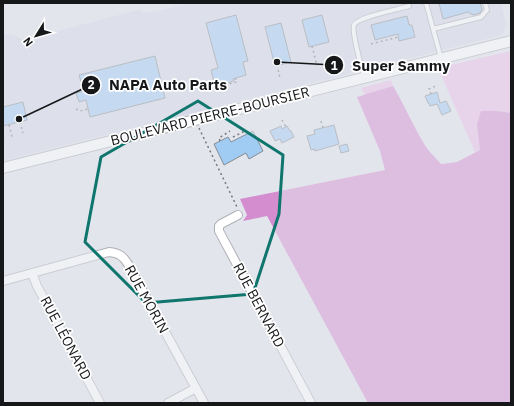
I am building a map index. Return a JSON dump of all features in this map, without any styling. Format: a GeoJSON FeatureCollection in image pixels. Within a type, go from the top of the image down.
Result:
{"type":"FeatureCollection","features":[{"type":"Feature","properties":{"kind":"street","name":"BOULEVARD PIERRE-BOURSIER"},"geometry":{"type":"LineString","coordinates":[[3,168],[511,41]]}},
{"type":"Feature","properties":{"kind":"street","name":"RUE BERNARD"},"geometry":{"type":"LineString","coordinates":[[238,215],[219,226],[219,231],[311,403]]}},
{"type":"Feature","properties":{"kind":"street","name":"RUE MORIN"},"geometry":{"type":"LineString","coordinates":[[3,281],[110,252],[114,252],[122,256],[128,264],[204,403]]}},
{"type":"Feature","properties":{"kind":"street","name":"RUE LÉONARD"},"geometry":{"type":"LineString","coordinates":[[32,273],[37,286],[100,403]]}},
{"type":"Feature","properties":{"kind":"street"},"geometry":{"type":"LineString","coordinates":[[168,403],[196,388]]}},
{"type":"Feature","properties":{"kind":"lane"},"geometry":{"type":"LineString","coordinates":[[426,3],[441,58]]}},
{"type":"Feature","properties":{"kind":"lane"},"geometry":{"type":"LineString","coordinates":[[433,29],[481,17],[487,10],[485,3]]}},
{"type":"Feature","properties":{"kind":"lane"},"geometry":{"type":"LineString","coordinates":[[364,77],[354,34],[354,25],[356,22],[365,18],[410,6]]}},
{"type":"Feature","properties":{"kind":"path"},"geometry":{"type":"LineString","coordinates":[[371,44],[398,37]]}},
{"type":"Feature","properties":{"kind":"path"},"geometry":{"type":"LineString","coordinates":[[312,46],[318,66]]}},
{"type":"Feature","properties":{"kind":"path"},"geometry":{"type":"LineString","coordinates":[[277,66],[280,78]]}},
{"type":"Feature","properties":{"kind":"path"},"geometry":{"type":"LineString","coordinates":[[216,88],[236,82],[236,78]]}},
{"type":"Feature","properties":{"kind":"path"},"geometry":{"type":"LineString","coordinates":[[431,94],[429,89],[438,85]]}},
{"type":"Feature","properties":{"kind":"path"},"geometry":{"type":"LineString","coordinates":[[76,109],[80,111],[88,109]]}},
{"type":"Feature","properties":{"kind":"path"},"geometry":{"type":"LineString","coordinates":[[196,119],[236,203],[238,215]]}},
{"type":"Feature","properties":{"kind":"path"},"geometry":{"type":"LineString","coordinates":[[282,120],[286,127]]}},
{"type":"Feature","properties":{"kind":"path"},"geometry":{"type":"LineString","coordinates":[[321,121],[323,128]]}},
{"type":"Feature","properties":{"kind":"path"},"geometry":{"type":"LineString","coordinates":[[20,122],[23,134]]}},
{"type":"Feature","properties":{"kind":"path"},"geometry":{"type":"LineString","coordinates":[[9,125],[12,137]]}},
{"type":"Feature","properties":{"kind":"path"},"geometry":{"type":"LineString","coordinates":[[220,141],[219,138],[230,132]]}},
{"type":"Feature","properties":{"kind":"path"},"geometry":{"type":"LineString","coordinates":[[233,137],[243,132],[245,135]]}},
{"type":"Feature","properties":{"kind":"highlighted area"},"geometry":{"type":"Polygon","coordinates":[[[198,101],[283,155],[279,214],[253,294],[146,303],[85,242],[101,157],[198,101]]]}},
{"type":"Feature","properties":{"kind":"shaded area"},"geometry":{"type":"Polygon","coordinates":[[[192,3],[501,3],[506,24],[504,32],[499,36],[3,161],[3,36],[8,34],[23,40],[141,9],[143,13],[192,3]]]}},
{"type":"Feature","properties":{"kind":"shaded area"},"geometry":{"type":"Polygon","coordinates":[[[511,51],[511,113],[496,111],[477,125],[480,150],[475,152],[438,68],[511,51]]]}},
{"type":"Feature","properties":{"kind":"shaded area"},"geometry":{"type":"Polygon","coordinates":[[[391,80],[393,86],[365,95],[361,88],[391,80]]]}},
{"type":"Feature","properties":{"kind":"shaded area"},"geometry":{"type":"Polygon","coordinates":[[[393,86],[426,147],[441,164],[457,162],[480,150],[477,125],[481,111],[511,113],[511,403],[368,403],[267,216],[243,221],[247,215],[240,199],[385,170],[380,151],[357,97],[393,86]]]}},
{"type":"Feature","properties":{"kind":"building"},"geometry":{"type":"Polygon","coordinates":[[[439,3],[480,3],[482,9],[480,13],[473,15],[468,12],[443,19],[439,3]]]}},
{"type":"Feature","properties":{"kind":"building"},"geometry":{"type":"Polygon","coordinates":[[[236,15],[248,61],[243,62],[246,75],[233,79],[234,81],[215,86],[211,70],[218,68],[206,23],[236,15]]]}},
{"type":"Feature","properties":{"kind":"building"},"geometry":{"type":"Polygon","coordinates":[[[322,15],[329,42],[309,47],[302,20],[322,15]]]}},
{"type":"Feature","properties":{"kind":"building"},"geometry":{"type":"Polygon","coordinates":[[[407,16],[409,25],[412,25],[415,37],[399,41],[398,34],[375,40],[371,25],[407,16]]]}},
{"type":"Feature","properties":{"kind":"building"},"geometry":{"type":"Polygon","coordinates":[[[281,23],[291,62],[275,66],[265,27],[281,23]]]}},
{"type":"Feature","properties":{"kind":"building"},"geometry":{"type":"Polygon","coordinates":[[[155,56],[165,98],[90,117],[86,100],[79,102],[76,93],[84,91],[79,75],[155,56]]]}},
{"type":"Feature","properties":{"kind":"building"},"geometry":{"type":"Polygon","coordinates":[[[437,92],[440,103],[446,101],[451,111],[442,115],[437,104],[430,106],[425,96],[437,92]]]}},
{"type":"Feature","properties":{"kind":"building"},"geometry":{"type":"Polygon","coordinates":[[[23,102],[27,120],[3,126],[3,107],[23,102]]]}},
{"type":"Feature","properties":{"kind":"building"},"geometry":{"type":"Polygon","coordinates":[[[334,125],[339,144],[315,151],[315,149],[311,150],[307,136],[315,134],[314,130],[334,125]]]}},
{"type":"Feature","properties":{"kind":"building"},"geometry":{"type":"Polygon","coordinates":[[[281,126],[282,129],[287,126],[294,137],[282,143],[280,139],[275,141],[270,131],[281,126]]]}},
{"type":"Feature","properties":{"kind":"building"},"geometry":{"type":"Polygon","coordinates":[[[253,131],[263,151],[249,159],[246,153],[224,165],[214,144],[228,137],[231,142],[253,131]]]}},
{"type":"Feature","properties":{"kind":"building"},"geometry":{"type":"Polygon","coordinates":[[[347,144],[349,151],[341,153],[339,146],[347,144]]]}},
{"type":"Feature","properties":{"kind":"place","name":"Super Sammy"},"geometry":{"type":"Point","coordinates":[277,62]}},
{"type":"Feature","properties":{"kind":"place","name":"NAPA Auto Parts"},"geometry":{"type":"Point","coordinates":[19,119]}}]}
